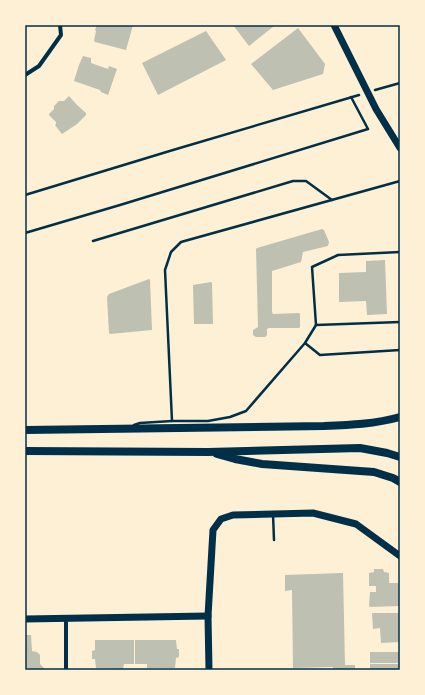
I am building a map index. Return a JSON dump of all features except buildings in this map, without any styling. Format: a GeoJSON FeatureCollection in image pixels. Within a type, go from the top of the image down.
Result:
{"type":"FeatureCollection","features":[{"type":"Feature","properties":{"kind":"main road"},"geometry":{"type":"LineString","coordinates":[[25,430],[324,426],[370,424],[400,417]]}},
{"type":"Feature","properties":{"kind":"main road"},"geometry":{"type":"LineString","coordinates":[[25,452],[208,452],[360,448],[400,457]]}},
{"type":"Feature","properties":{"kind":"main road"},"geometry":{"type":"LineString","coordinates":[[208,452],[262,464],[374,472],[393,478],[400,482]]}},
{"type":"Feature","properties":{"kind":"street"},"geometry":{"type":"LineString","coordinates":[[25,75],[40,66],[61,35],[60,25]]}},
{"type":"Feature","properties":{"kind":"street"},"geometry":{"type":"LineString","coordinates":[[334,25],[367,93],[400,148]]}},
{"type":"Feature","properties":{"kind":"street"},"geometry":{"type":"LineString","coordinates":[[209,670],[208,616],[213,530],[222,519],[233,515],[313,513],[356,524],[400,556]]}},
{"type":"Feature","properties":{"kind":"street"},"geometry":{"type":"LineString","coordinates":[[25,619],[208,616]]}},
{"type":"Feature","properties":{"kind":"street"},"geometry":{"type":"LineString","coordinates":[[66,618],[66,670]]}},
{"type":"Feature","properties":{"kind":"lane"},"geometry":{"type":"LineString","coordinates":[[93,241],[293,181],[306,182],[332,200]]}},
{"type":"Feature","properties":{"kind":"lane"},"geometry":{"type":"LineString","coordinates":[[172,421],[165,270],[171,252],[181,242],[400,181]]}},
{"type":"Feature","properties":{"kind":"lane"},"geometry":{"type":"LineString","coordinates":[[120,429],[140,423],[208,421],[230,417],[246,410],[305,343],[316,325],[312,267],[338,255],[400,252]]}},
{"type":"Feature","properties":{"kind":"lane"},"geometry":{"type":"LineString","coordinates":[[316,325],[400,322]]}},
{"type":"Feature","properties":{"kind":"lane"},"geometry":{"type":"LineString","coordinates":[[305,343],[320,355],[400,350]]}},
{"type":"Feature","properties":{"kind":"lane"},"geometry":{"type":"LineString","coordinates":[[273,514],[274,540]]}},
{"type":"Feature","properties":{"kind":"path"},"geometry":{"type":"LineString","coordinates":[[25,195],[400,83]]}},
{"type":"Feature","properties":{"kind":"path"},"geometry":{"type":"LineString","coordinates":[[25,233],[368,130],[351,97]]}}]}
